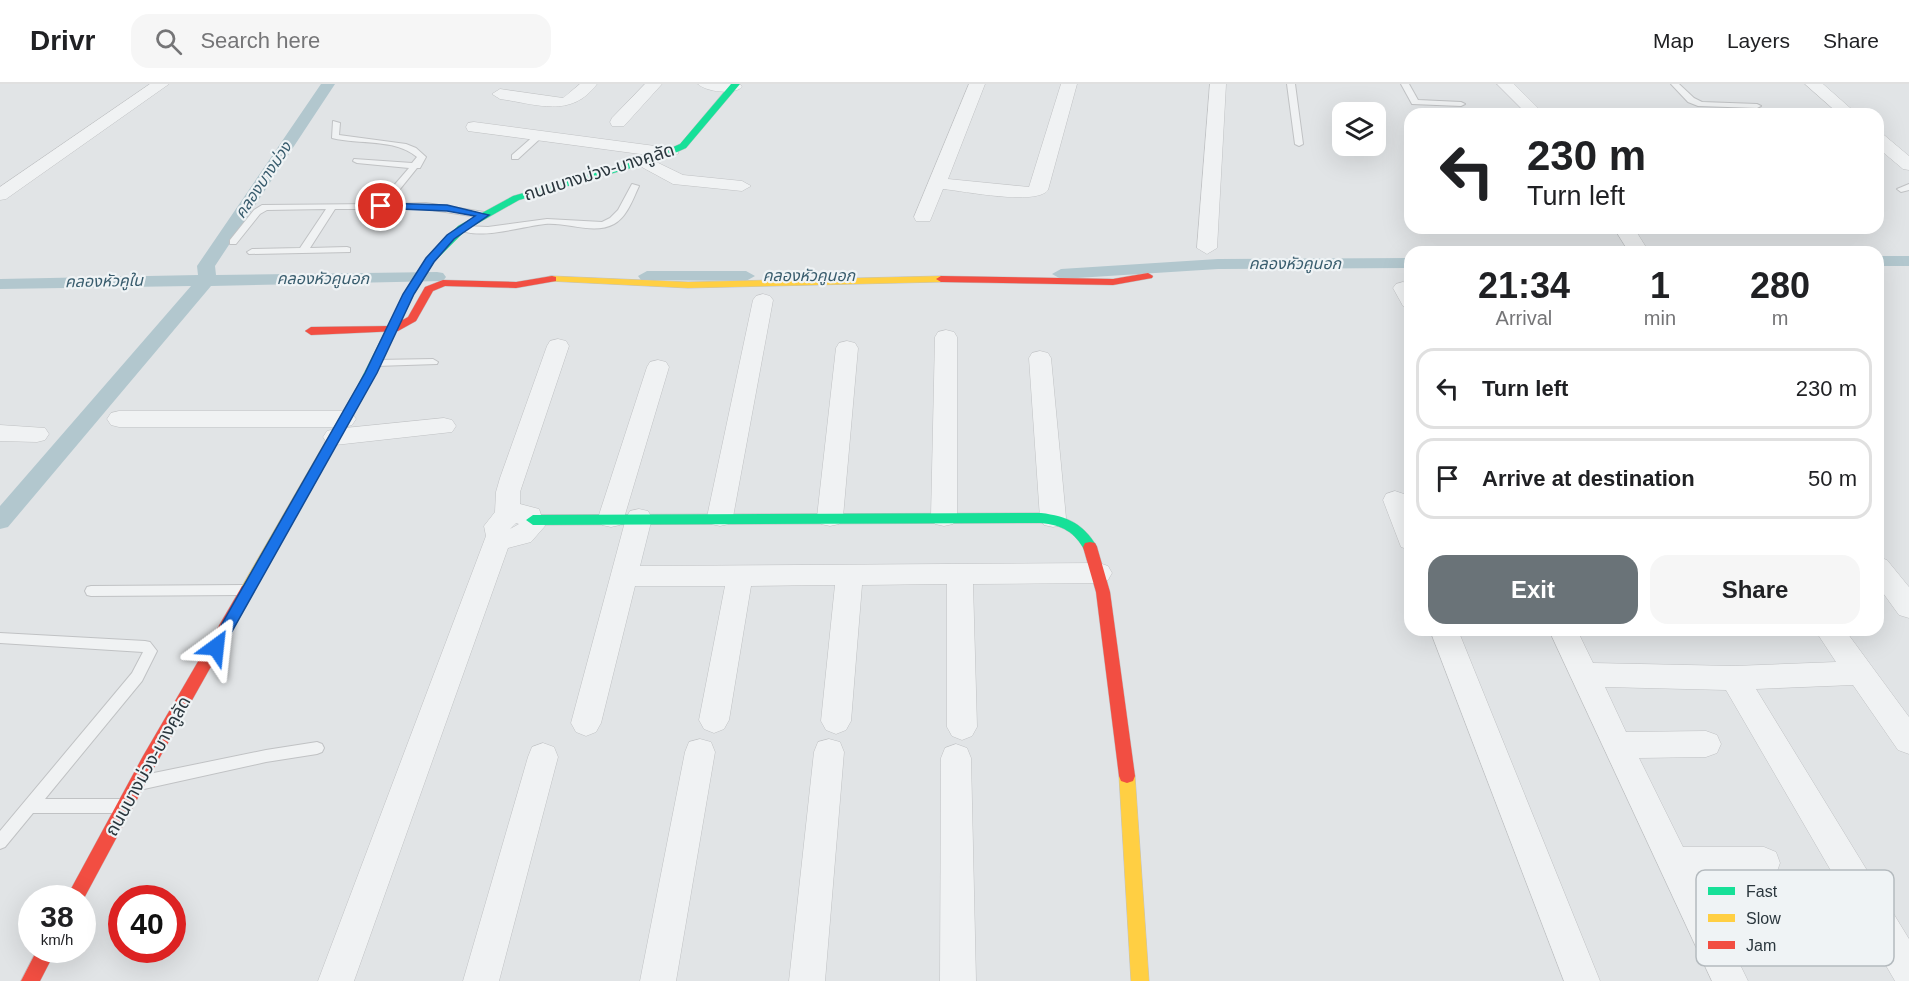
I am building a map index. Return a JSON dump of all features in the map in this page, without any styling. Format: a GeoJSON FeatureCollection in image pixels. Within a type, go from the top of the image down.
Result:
{"type":"FeatureCollection","features":[{"type":"Feature","properties":{"kind":"street"},"geometry":{"type":"LineString","coordinates":[[0,195],[161,84]]}},
{"type":"Feature","properties":{"kind":"street"},"geometry":{"type":"LineString","coordinates":[[500,94],[564,103],[570,101],[589,84]]}},
{"type":"Feature","properties":{"kind":"street"},"geometry":{"type":"LineString","coordinates":[[618,122],[654,84]]}},
{"type":"Feature","properties":{"kind":"street"},"geometry":{"type":"LineString","coordinates":[[706,84],[735,86]]}},
{"type":"Feature","properties":{"kind":"street"},"geometry":{"type":"LineString","coordinates":[[923,217],[977,84]]}},
{"type":"Feature","properties":{"kind":"street"},"geometry":{"type":"LineString","coordinates":[[938,183],[1030,193],[1039,190],[1069,84]]}},
{"type":"Feature","properties":{"kind":"street"},"geometry":{"type":"LineString","coordinates":[[1207,248],[1218,84]]}},
{"type":"Feature","properties":{"kind":"street"},"geometry":{"type":"LineString","coordinates":[[1505,84],[1530,108]]}},
{"type":"Feature","properties":{"kind":"street"},"geometry":{"type":"LineString","coordinates":[[1813,84],[1842,108]]}},
{"type":"Feature","properties":{"kind":"street","name":"ถนนบางม่วง-บางคูลัด"},"geometry":{"type":"LineString","coordinates":[[82,885],[376,363],[409,294],[430,260],[462,228],[516,198],[670,153],[697,132],[735,86]]}},
{"type":"Feature","properties":{"kind":"street"},"geometry":{"type":"LineString","coordinates":[[474,127],[670,153]]}},
{"type":"Feature","properties":{"kind":"street"},"geometry":{"type":"LineString","coordinates":[[1884,144],[1909,165]]}},
{"type":"Feature","properties":{"kind":"street"},"geometry":{"type":"LineString","coordinates":[[644,161],[679,180],[742,186]]}},
{"type":"Feature","properties":{"kind":"street"},"geometry":{"type":"LineString","coordinates":[[311,331],[394,329],[412,319],[429,289],[443,284],[516,285],[542,279],[619,280],[688,285],[938,279],[1113,282],[1148,276]]}},
{"type":"Feature","properties":{"kind":"street"},"geometry":{"type":"LineString","coordinates":[[720,517],[763,300]]}},
{"type":"Feature","properties":{"kind":"street"},"geometry":{"type":"LineString","coordinates":[[944,517],[946,337]]}},
{"type":"Feature","properties":{"kind":"street"},"geometry":{"type":"LineString","coordinates":[[336,981],[503,526],[512,478],[558,346]]}},
{"type":"Feature","properties":{"kind":"street"},"geometry":{"type":"LineString","coordinates":[[830,517],[847,348]]}},
{"type":"Feature","properties":{"kind":"street"},"geometry":{"type":"LineString","coordinates":[[1040,358],[1053,518]]}},
{"type":"Feature","properties":{"kind":"street"},"geometry":{"type":"LineString","coordinates":[[611,518],[657,367]]}},
{"type":"Feature","properties":{"kind":"street"},"geometry":{"type":"LineString","coordinates":[[120,420],[339,428],[444,426]]}},
{"type":"Feature","properties":{"kind":"street"},"geometry":{"type":"LineString","coordinates":[[0,433],[37,434]]}},
{"type":"Feature","properties":{"kind":"street"},"geometry":{"type":"LineString","coordinates":[[1395,500],[1404,524]]}},
{"type":"Feature","properties":{"kind":"street"},"geometry":{"type":"LineString","coordinates":[[503,526],[524,513],[533,520],[720,517],[1053,518],[1070,524],[1080,531],[1087,540],[1099,573],[1115,676],[1138,900],[1140,981]]}},
{"type":"Feature","properties":{"kind":"street"},"geometry":{"type":"LineString","coordinates":[[586,723],[639,518]]}},
{"type":"Feature","properties":{"kind":"street"},"geometry":{"type":"LineString","coordinates":[[624,576],[1099,573]]}},
{"type":"Feature","properties":{"kind":"street"},"geometry":{"type":"LineString","coordinates":[[714,720],[740,574]]}},
{"type":"Feature","properties":{"kind":"street"},"geometry":{"type":"LineString","coordinates":[[958,981],[960,574]]}},
{"type":"Feature","properties":{"kind":"street"},"geometry":{"type":"LineString","coordinates":[[1884,575],[1909,607]]}},
{"type":"Feature","properties":{"kind":"street"},"geometry":{"type":"LineString","coordinates":[[836,721],[849,576]]}},
{"type":"Feature","properties":{"kind":"street"},"geometry":{"type":"LineString","coordinates":[[1446,636],[1582,981]]}},
{"type":"Feature","properties":{"kind":"street"},"geometry":{"type":"LineString","coordinates":[[1566,636],[1696,909]]}},
{"type":"Feature","properties":{"kind":"street"},"geometry":{"type":"LineString","coordinates":[[1833,636],[1909,741]]}},
{"type":"Feature","properties":{"kind":"street"},"geometry":{"type":"LineString","coordinates":[[1584,675],[1734,678],[1861,673]]}},
{"type":"Feature","properties":{"kind":"street"},"geometry":{"type":"LineString","coordinates":[[1734,678],[1848,870]]}},
{"type":"Feature","properties":{"kind":"street"},"geometry":{"type":"LineString","coordinates":[[1617,745],[1706,744]]}},
{"type":"Feature","properties":{"kind":"street"},"geometry":{"type":"LineString","coordinates":[[658,981],[700,752]]}},
{"type":"Feature","properties":{"kind":"street"},"geometry":{"type":"LineString","coordinates":[[807,981],[829,752]]}},
{"type":"Feature","properties":{"kind":"street"},"geometry":{"type":"LineString","coordinates":[[481,981],[543,757]]}},
{"type":"Feature","properties":{"kind":"street"},"geometry":{"type":"LineString","coordinates":[[1674,863],[1764,863]]}},
{"type":"Feature","properties":{"kind":"street"},"geometry":{"type":"LineString","coordinates":[[1894,947],[1909,972]]}},
{"type":"Feature","properties":{"kind":"street"},"geometry":{"type":"LineString","coordinates":[[30,981],[40,963]]}},
{"type":"Feature","properties":{"kind":"street"},"geometry":{"type":"LineString","coordinates":[[1723,966],[1730,981]]}},
{"type":"Feature","properties":{"kind":"lane"},"geometry":{"type":"LineString","coordinates":[[1291,84],[1299,144]]}},
{"type":"Feature","properties":{"kind":"lane"},"geometry":{"type":"LineString","coordinates":[[1405,84],[1418,108]]}},
{"type":"Feature","properties":{"kind":"lane"},"geometry":{"type":"LineString","coordinates":[[1675,84],[1691,100],[1701,104],[1757,105]]}},
{"type":"Feature","properties":{"kind":"lane"},"geometry":{"type":"LineString","coordinates":[[1415,102],[1461,104]]}},
{"type":"Feature","properties":{"kind":"lane"},"geometry":{"type":"LineString","coordinates":[[336,123],[334,134],[340,138],[396,144],[410,148],[422,158],[381,206]]}},
{"type":"Feature","properties":{"kind":"lane"},"geometry":{"type":"LineString","coordinates":[[515,157],[539,136]]}},
{"type":"Feature","properties":{"kind":"lane"},"geometry":{"type":"LineString","coordinates":[[357,161],[417,166]]}},
{"type":"Feature","properties":{"kind":"lane"},"geometry":{"type":"LineString","coordinates":[[462,228],[500,231],[560,221],[607,224],[620,213],[635,186]]}},
{"type":"Feature","properties":{"kind":"lane"},"geometry":{"type":"LineString","coordinates":[[303,251],[333,206]]}},
{"type":"Feature","properties":{"kind":"lane"},"geometry":{"type":"LineString","coordinates":[[233,242],[257,212],[265,207],[447,208],[484,215]]}},
{"type":"Feature","properties":{"kind":"lane"},"geometry":{"type":"LineString","coordinates":[[252,252],[347,250]]}},
{"type":"Feature","properties":{"kind":"lane"},"geometry":{"type":"LineString","coordinates":[[376,363],[434,362]]}},
{"type":"Feature","properties":{"kind":"lane"},"geometry":{"type":"LineString","coordinates":[[91,591],[249,590]]}},
{"type":"Feature","properties":{"kind":"lane"},"geometry":{"type":"LineString","coordinates":[[0,638],[145,646],[150,651],[137,677],[0,842]]}},
{"type":"Feature","properties":{"kind":"lane"},"geometry":{"type":"LineString","coordinates":[[137,784],[266,756],[317,748]]}},
{"type":"Feature","properties":{"kind":"lane"},"geometry":{"type":"LineString","coordinates":[[32,806],[126,806]]}},
{"type":"Feature","properties":{"kind":"waterway","name":"คลองบางม่วง"},"geometry":{"type":"LineString","coordinates":[[206,281],[206,266],[328,84]]}},
{"type":"Feature","properties":{"kind":"waterway","name":"คลองหัวคูนอก"},"geometry":{"type":"LineString","coordinates":[[1884,261],[1909,261]]}},
{"type":"Feature","properties":{"kind":"waterway","name":"คลองหัวคูนอก"},"geometry":{"type":"LineString","coordinates":[[1061,274],[1218,264],[1404,263]]}},
{"type":"Feature","properties":{"kind":"waterway","name":"คลองหัวคูนอก"},"geometry":{"type":"LineString","coordinates":[[647,276],[746,276]]}},
{"type":"Feature","properties":{"kind":"waterway","name":"คลองหัวคูนอก"},"geometry":{"type":"LineString","coordinates":[[206,281],[437,277]]}},
{"type":"Feature","properties":{"kind":"waterway","name":"คลองหัวคูใน"},"geometry":{"type":"LineString","coordinates":[[0,284],[206,281]]}},
{"type":"Feature","properties":{"kind":"waterway"},"geometry":{"type":"LineString","coordinates":[[0,521],[206,281]]}},
{"type":"Feature","properties":{"kind":"traffic: fast"},"geometry":{"type":"LineString","coordinates":[[364,385],[409,294],[430,260],[462,228],[516,198],[656,158],[683,146],[736,84]]}},
{"type":"Feature","properties":{"kind":"traffic: fast"},"geometry":{"type":"LineString","coordinates":[[533,520],[1041,518],[1057,520],[1070,525],[1082,534],[1090,547]]}},
{"type":"Feature","properties":{"kind":"traffic: slow"},"geometry":{"type":"LineString","coordinates":[[552,279],[688,285],[941,279]]}},
{"type":"Feature","properties":{"kind":"traffic: slow"},"geometry":{"type":"LineString","coordinates":[[247,590],[364,385]]}},
{"type":"Feature","properties":{"kind":"traffic: slow"},"geometry":{"type":"LineString","coordinates":[[1127,776],[1140,981]]}},
{"type":"Feature","properties":{"kind":"traffic: jam"},"geometry":{"type":"LineString","coordinates":[[941,279],[1113,282],[1148,276]]}},
{"type":"Feature","properties":{"kind":"traffic: jam"},"geometry":{"type":"LineString","coordinates":[[311,331],[394,329],[412,319],[429,289],[443,283],[516,285],[552,279]]}},
{"type":"Feature","properties":{"kind":"traffic: jam"},"geometry":{"type":"LineString","coordinates":[[1090,547],[1103,592],[1127,776]]}},
{"type":"Feature","properties":{"kind":"traffic: jam"},"geometry":{"type":"LineString","coordinates":[[82,885],[149,761],[247,590]]}},
{"type":"Feature","properties":{"kind":"traffic: jam"},"geometry":{"type":"LineString","coordinates":[[30,981],[40,963]]}},
{"type":"Feature","properties":{"kind":"route"},"geometry":{"type":"LineString","coordinates":[[216,647],[371,373],[409,294],[430,260],[451,237],[484,215],[426,206],[381,206]]}}]}
